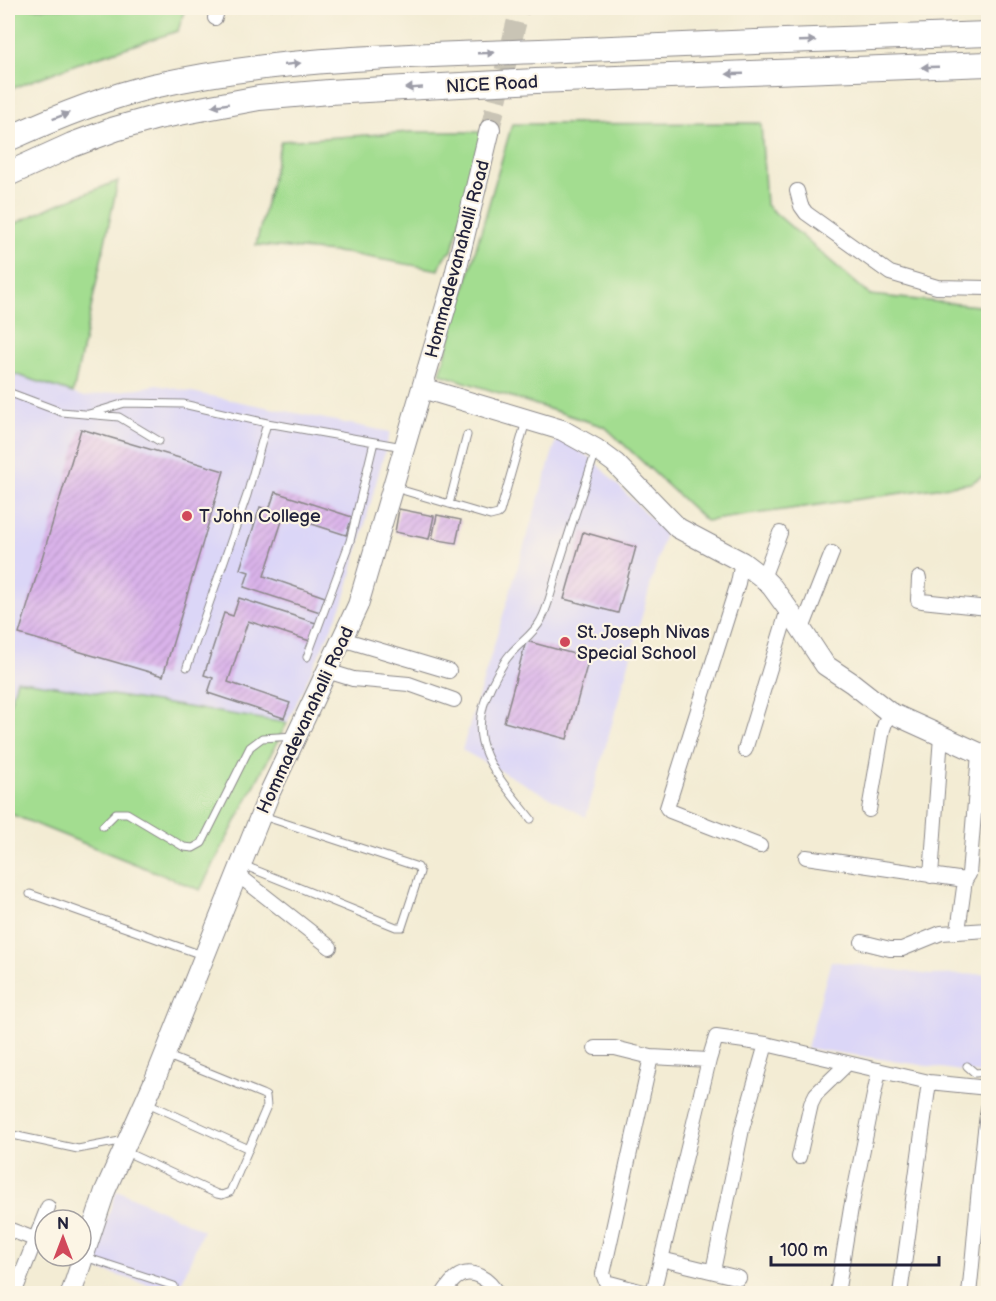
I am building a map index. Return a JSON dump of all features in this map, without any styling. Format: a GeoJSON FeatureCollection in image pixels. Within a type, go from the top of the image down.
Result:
{"type":"FeatureCollection","features":[{"type":"Feature","properties":{"kind":"highway","name":"NICE Road"},"geometry":{"type":"LineString","coordinates":[[8,139],[64,115],[150,87],[285,64],[455,54],[988,34]]}},
{"type":"Feature","properties":{"kind":"highway","name":"NICE Road"},"geometry":{"type":"LineString","coordinates":[[8,174],[72,145],[115,129],[158,117],[259,98],[536,81],[988,64]]}},
{"type":"Feature","properties":{"kind":"street","name":"Hommadevanahalli Road"},"geometry":{"type":"LineString","coordinates":[[93,1225],[105,1191],[154,1082],[261,815],[358,605],[454,279],[490,129]]}},
{"type":"Feature","properties":{"kind":"street"},"geometry":{"type":"LineString","coordinates":[[797,191],[806,213],[890,273],[937,288],[988,288]]}},
{"type":"Feature","properties":{"kind":"street"},"geometry":{"type":"LineString","coordinates":[[422,388],[562,430],[596,449],[615,463],[678,528],[742,562],[763,578],[788,609],[825,665],[889,712],[984,756],[969,874],[965,880],[958,931]]}},
{"type":"Feature","properties":{"kind":"street"},"geometry":{"type":"LineString","coordinates":[[763,578],[780,532]]}},
{"type":"Feature","properties":{"kind":"street"},"geometry":{"type":"LineString","coordinates":[[802,629],[832,553]]}},
{"type":"Feature","properties":{"kind":"street"},"geometry":{"type":"LineString","coordinates":[[742,562],[735,593],[667,808],[670,812],[760,846]]}},
{"type":"Feature","properties":{"kind":"street"},"geometry":{"type":"LineString","coordinates":[[919,578],[918,600],[988,608]]}},
{"type":"Feature","properties":{"kind":"street"},"geometry":{"type":"LineString","coordinates":[[745,750],[788,609]]}},
{"type":"Feature","properties":{"kind":"street"},"geometry":{"type":"LineString","coordinates":[[342,639],[449,671]]}},
{"type":"Feature","properties":{"kind":"street"},"geometry":{"type":"LineString","coordinates":[[327,671],[353,680],[409,684],[454,700]]}},
{"type":"Feature","properties":{"kind":"street"},"geometry":{"type":"LineString","coordinates":[[869,810],[889,712]]}},
{"type":"Feature","properties":{"kind":"street"},"geometry":{"type":"LineString","coordinates":[[931,876],[940,736]]}},
{"type":"Feature","properties":{"kind":"street"},"geometry":{"type":"LineString","coordinates":[[806,857],[965,880]]}},
{"type":"Feature","properties":{"kind":"street"},"geometry":{"type":"LineString","coordinates":[[239,869],[330,947]]}},
{"type":"Feature","properties":{"kind":"street"},"geometry":{"type":"LineString","coordinates":[[862,942],[890,949],[902,949],[941,933],[988,930]]}},
{"type":"Feature","properties":{"kind":"street"},"geometry":{"type":"LineString","coordinates":[[651,1057],[603,1274],[606,1282],[647,1293],[652,1293],[654,1289],[716,1037],[766,1044],[929,1082],[988,1088]]}},
{"type":"Feature","properties":{"kind":"street"},"geometry":{"type":"LineString","coordinates":[[713,1271],[742,1129],[766,1044]]}},
{"type":"Feature","properties":{"kind":"street"},"geometry":{"type":"LineString","coordinates":[[595,1048],[615,1048],[651,1057],[709,1060]]}},
{"type":"Feature","properties":{"kind":"street"},"geometry":{"type":"LineString","coordinates":[[799,1157],[811,1104],[816,1094],[848,1063]]}},
{"type":"Feature","properties":{"kind":"street"},"geometry":{"type":"LineString","coordinates":[[837,1293],[851,1208],[879,1070]]}},
{"type":"Feature","properties":{"kind":"street"},"geometry":{"type":"LineString","coordinates":[[900,1293],[929,1082]]}},
{"type":"Feature","properties":{"kind":"street"},"geometry":{"type":"LineString","coordinates":[[969,1293],[988,1108]]}},
{"type":"Feature","properties":{"kind":"street"},"geometry":{"type":"LineString","coordinates":[[8,1229],[33,1238]]}},
{"type":"Feature","properties":{"kind":"street"},"geometry":{"type":"LineString","coordinates":[[14,1293],[33,1255]]}},
{"type":"Feature","properties":{"kind":"street"},"geometry":{"type":"LineString","coordinates":[[661,1259],[739,1278]]}},
{"type":"Feature","properties":{"kind":"street","name":"Hommadevanahalli Road"},"geometry":{"type":"LineString","coordinates":[[71,1293],[78,1268]]}},
{"type":"Feature","properties":{"kind":"street"},"geometry":{"type":"LineString","coordinates":[[443,1293],[462,1274],[471,1274],[481,1276],[492,1284],[497,1293]]}},
{"type":"Feature","properties":{"kind":"lane"},"geometry":{"type":"LineString","coordinates":[[8,392],[61,412],[119,417],[159,441]]}},
{"type":"Feature","properties":{"kind":"lane"},"geometry":{"type":"LineString","coordinates":[[89,414],[126,403],[183,404],[267,423],[405,448]]}},
{"type":"Feature","properties":{"kind":"lane"},"geometry":{"type":"LineString","coordinates":[[393,488],[489,516],[498,514],[527,419]]}},
{"type":"Feature","properties":{"kind":"lane"},"geometry":{"type":"LineString","coordinates":[[187,667],[247,495],[267,423]]}},
{"type":"Feature","properties":{"kind":"lane"},"geometry":{"type":"LineString","coordinates":[[449,504],[467,435]]}},
{"type":"Feature","properties":{"kind":"lane"},"geometry":{"type":"LineString","coordinates":[[307,657],[350,542],[374,442]]}},
{"type":"Feature","properties":{"kind":"lane"},"geometry":{"type":"LineString","coordinates":[[531,819],[494,772],[481,742],[479,729],[486,699],[505,660],[541,622],[596,449]]}},
{"type":"Feature","properties":{"kind":"lane"},"geometry":{"type":"LineString","coordinates":[[103,826],[116,813],[127,813],[184,847],[198,846],[202,843],[250,747],[262,738],[297,735]]}},
{"type":"Feature","properties":{"kind":"lane"},"geometry":{"type":"LineString","coordinates":[[239,869],[396,927],[402,927],[420,872],[418,867],[261,815]]}},
{"type":"Feature","properties":{"kind":"lane"},"geometry":{"type":"LineString","coordinates":[[30,894],[204,956]]}},
{"type":"Feature","properties":{"kind":"lane"},"geometry":{"type":"LineString","coordinates":[[8,1134],[78,1149],[126,1145],[222,1195],[230,1192],[267,1106],[266,1096],[173,1058]]}},
{"type":"Feature","properties":{"kind":"lane"},"geometry":{"type":"LineString","coordinates":[[967,1066],[975,1073],[988,1072]]}},
{"type":"Feature","properties":{"kind":"lane"},"geometry":{"type":"LineString","coordinates":[[152,1105],[249,1149]]}},
{"type":"Feature","properties":{"kind":"lane"},"geometry":{"type":"LineString","coordinates":[[93,1260],[174,1286]]}},
{"type":"Feature","properties":{"kind":"shaded area","name":"T John College"},"geometry":{"type":"Polygon","coordinates":[[[8,372],[84,397],[157,385],[390,432],[344,601],[287,723],[17,680],[8,710],[8,372]]]}},
{"type":"Feature","properties":{"kind":"shaded area","name":"St. Joseph Nivas Special School"},"geometry":{"type":"Polygon","coordinates":[[[557,438],[590,457],[665,533],[586,817],[462,750],[557,438]]]}},
{"type":"Feature","properties":{"kind":"shaded area"},"geometry":{"type":"Polygon","coordinates":[[[831,961],[930,975],[988,974],[988,1075],[807,1048],[831,961]]]}},
{"type":"Feature","properties":{"kind":"shaded area"},"geometry":{"type":"Polygon","coordinates":[[[117,1190],[203,1230],[177,1293],[93,1268],[93,1258],[117,1190]]]}},
{"type":"Feature","properties":{"kind":"green space"},"geometry":{"type":"Polygon","coordinates":[[[8,8],[185,8],[178,31],[79,63],[8,90],[8,8]]]}},
{"type":"Feature","properties":{"kind":"green space"},"geometry":{"type":"Polygon","coordinates":[[[761,123],[766,205],[870,295],[988,307],[988,473],[971,483],[706,521],[605,427],[440,374],[512,124],[761,123]]]}},
{"type":"Feature","properties":{"kind":"green space"},"geometry":{"type":"Polygon","coordinates":[[[410,132],[484,132],[452,251],[444,257],[439,270],[345,253],[256,245],[281,141],[410,132]]]}},
{"type":"Feature","properties":{"kind":"green space"},"geometry":{"type":"Polygon","coordinates":[[[118,181],[73,393],[8,372],[8,227],[53,206],[118,181]]]}},
{"type":"Feature","properties":{"kind":"green space"},"geometry":{"type":"Polygon","coordinates":[[[17,680],[287,723],[200,890],[8,813],[8,710],[17,680]]]}},
{"type":"Feature","properties":{"kind":"building"},"geometry":{"type":"Polygon","coordinates":[[[233,8],[287,8],[287,9],[234,10],[233,8]]]}},
{"type":"Feature","properties":{"kind":"building"},"geometry":{"type":"Polygon","coordinates":[[[81,429],[224,471],[163,676],[19,634],[81,429]]]}},
{"type":"Feature","properties":{"kind":"building"},"geometry":{"type":"Polygon","coordinates":[[[275,492],[352,517],[346,535],[284,515],[264,576],[325,597],[320,612],[244,587],[249,572],[240,569],[260,507],[269,510],[275,492]]]}},
{"type":"Feature","properties":{"kind":"building"},"geometry":{"type":"Polygon","coordinates":[[[399,509],[434,516],[429,539],[395,532],[399,509]]]}},
{"type":"Feature","properties":{"kind":"building"},"geometry":{"type":"Polygon","coordinates":[[[437,515],[461,520],[456,543],[432,539],[437,515]]]}},
{"type":"Feature","properties":{"kind":"building"},"geometry":{"type":"Polygon","coordinates":[[[583,532],[636,547],[618,613],[564,599],[583,532]]]}},
{"type":"Feature","properties":{"kind":"building"},"geometry":{"type":"Polygon","coordinates":[[[239,598],[316,623],[310,641],[248,621],[228,682],[290,703],[284,718],[208,693],[213,678],[204,675],[224,613],[233,616],[239,598]]]}},
{"type":"Feature","properties":{"kind":"building"},"geometry":{"type":"Polygon","coordinates":[[[526,641],[589,658],[567,739],[504,722],[526,641]]]}},
{"type":"Feature","properties":{"kind":"tunnel"},"geometry":{"type":"LineString","coordinates":[[490,129],[520,8]]}},
{"type":"Feature","properties":{"kind":"place","name":"T John College"},"geometry":{"type":"Point","coordinates":[187,516]}},
{"type":"Feature","properties":{"kind":"place","name":"St. Joseph Nivas Special School"},"geometry":{"type":"Point","coordinates":[565,642]}}]}
